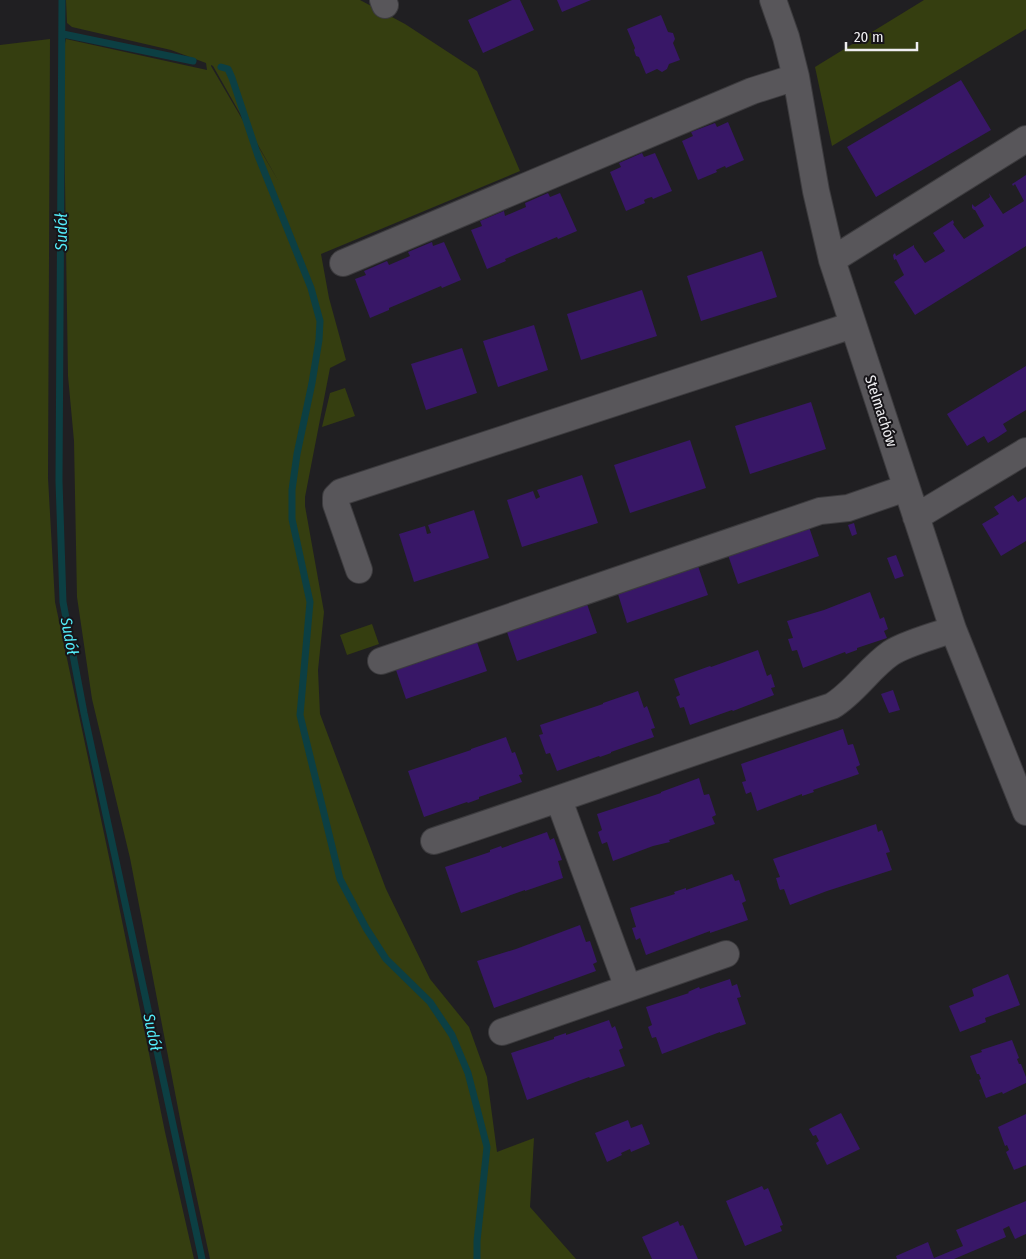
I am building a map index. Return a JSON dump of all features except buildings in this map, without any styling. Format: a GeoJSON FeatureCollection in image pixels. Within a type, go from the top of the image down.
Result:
{"type":"FeatureCollection","features":[{"type":"Feature","properties":{"kind":"street","name":"Stelmachów"},"geometry":{"type":"LineString","coordinates":[[773,0],[798,59],[816,191],[832,260],[953,630],[1016,757],[1026,812]]}},
{"type":"Feature","properties":{"kind":"street"},"geometry":{"type":"LineString","coordinates":[[343,263],[752,91],[798,59]]}},
{"type":"Feature","properties":{"kind":"street"},"geometry":{"type":"LineString","coordinates":[[832,260],[1026,139]]}},
{"type":"Feature","properties":{"kind":"street"},"geometry":{"type":"LineString","coordinates":[[359,570],[336,504],[336,497],[341,492],[853,325]]}},
{"type":"Feature","properties":{"kind":"street"},"geometry":{"type":"LineString","coordinates":[[916,517],[1026,451]]}},
{"type":"Feature","properties":{"kind":"street"},"geometry":{"type":"LineString","coordinates":[[382,661],[820,511],[848,508],[906,488]]}},
{"type":"Feature","properties":{"kind":"street"},"geometry":{"type":"LineString","coordinates":[[434,841],[832,706],[841,700],[892,652],[953,630]]}},
{"type":"Feature","properties":{"kind":"street"},"geometry":{"type":"LineString","coordinates":[[559,800],[628,988]]}},
{"type":"Feature","properties":{"kind":"street"},"geometry":{"type":"LineString","coordinates":[[502,1032],[726,954]]}},
{"type":"Feature","properties":{"kind":"green space"},"geometry":{"type":"Polygon","coordinates":[[[66,0],[360,0],[405,24],[477,71],[520,171],[321,254],[329,298],[346,360],[330,368],[305,497],[305,506],[324,612],[318,670],[320,714],[386,889],[430,979],[469,1027],[487,1077],[497,1152],[534,1138],[530,1207],[576,1259],[210,1259],[182,1129],[130,858],[92,699],[77,597],[74,441],[68,376],[63,52],[66,39],[207,70],[206,63],[171,50],[72,27],[67,23],[66,0]],[[211,65],[279,182],[213,66],[211,65]]]}},
{"type":"Feature","properties":{"kind":"green space"},"geometry":{"type":"Polygon","coordinates":[[[924,0],[1026,0],[1026,29],[832,146],[815,67],[924,0]]]}},
{"type":"Feature","properties":{"kind":"green space"},"geometry":{"type":"Polygon","coordinates":[[[50,39],[48,478],[55,602],[165,1132],[194,1259],[0,1259],[0,45],[50,39]]]}},
{"type":"Feature","properties":{"kind":"green space"},"geometry":{"type":"Polygon","coordinates":[[[345,388],[355,416],[322,427],[330,393],[345,388]]]}},
{"type":"Feature","properties":{"kind":"green space"},"geometry":{"type":"Polygon","coordinates":[[[372,624],[379,644],[347,655],[340,635],[372,624]]]}},
{"type":"Feature","properties":{"kind":"waterway","name":"Sudół"},"geometry":{"type":"LineString","coordinates":[[62,0],[59,481],[63,602],[84,713],[202,1259]]}},
{"type":"Feature","properties":{"kind":"waterway"},"geometry":{"type":"LineString","coordinates":[[63,34],[193,61]]}},
{"type":"Feature","properties":{"kind":"waterway"},"geometry":{"type":"LineString","coordinates":[[221,67],[228,69],[232,78],[258,156],[311,288],[320,321],[312,383],[297,454],[292,490],[292,519],[310,602],[300,715],[340,879],[366,928],[386,959],[430,1002],[452,1035],[468,1073],[487,1147],[477,1241],[477,1259]]}}]}
